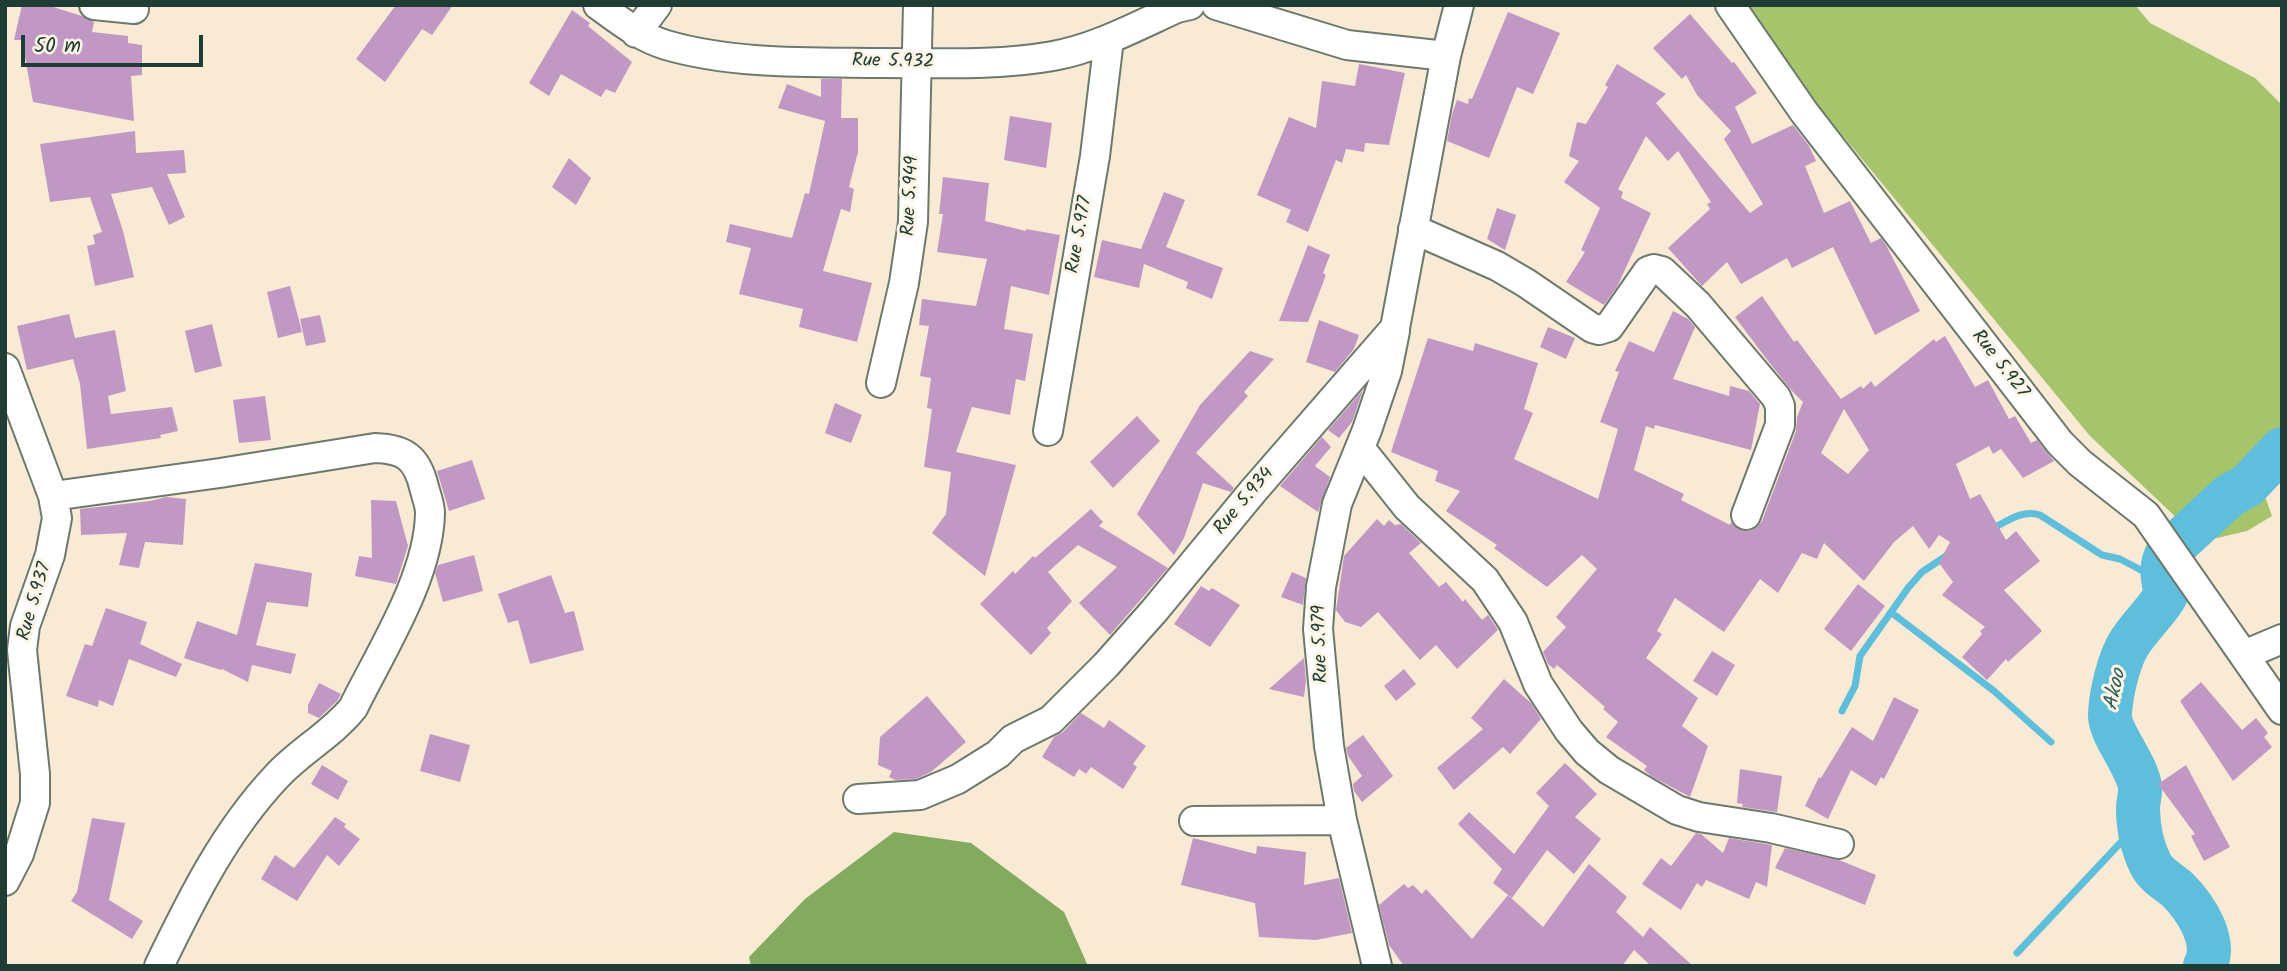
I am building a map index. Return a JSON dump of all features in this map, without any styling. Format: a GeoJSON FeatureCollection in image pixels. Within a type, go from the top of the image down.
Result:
{"type":"FeatureCollection","features":[{"type":"Feature","properties":{"kind":"street"},"geometry":{"type":"LineString","coordinates":[[94,5],[134,9]]}},
{"type":"Feature","properties":{"kind":"street","name":"Rue 5.932"},"geometry":{"type":"LineString","coordinates":[[598,5],[636,33],[701,54],[793,62],[990,64],[1054,56],[1096,45],[1177,8],[1190,5]]}},
{"type":"Feature","properties":{"kind":"street"},"geometry":{"type":"LineString","coordinates":[[636,33],[657,5]]}},
{"type":"Feature","properties":{"kind":"street","name":"Rue 5.949"},"geometry":{"type":"LineString","coordinates":[[881,383],[904,283],[913,222],[918,5]]}},
{"type":"Feature","properties":{"kind":"street"},"geometry":{"type":"LineString","coordinates":[[1216,5],[1347,45],[1446,57]]}},
{"type":"Feature","properties":{"kind":"street"},"geometry":{"type":"LineString","coordinates":[[1395,328],[1446,57],[1459,5]]}},
{"type":"Feature","properties":{"kind":"street","name":"Rue 5.927"},"geometry":{"type":"LineString","coordinates":[[1730,5],[1804,111],[2060,443],[2080,463],[2146,515],[2282,710]]}},
{"type":"Feature","properties":{"kind":"street","name":"Rue 5.977"},"geometry":{"type":"LineString","coordinates":[[1048,431],[1095,156],[1109,39]]}},
{"type":"Feature","properties":{"kind":"street"},"geometry":{"type":"LineString","coordinates":[[1413,229],[1497,265],[1599,330],[1609,327],[1648,271],[1662,271],[1706,316],[1776,397],[1780,407],[1780,425],[1746,515]]}},
{"type":"Feature","properties":{"kind":"street","name":"Rue 5.979"},"geometry":{"type":"LineString","coordinates":[[1377,966],[1342,820],[1329,746],[1318,629],[1321,587],[1337,504],[1387,370],[1395,328]]}},
{"type":"Feature","properties":{"kind":"street","name":"Rue 5.934"},"geometry":{"type":"LineString","coordinates":[[858,799],[920,795],[958,779],[998,754],[1013,738],[1051,720],[1106,665],[1154,611],[1254,490],[1395,328]]}},
{"type":"Feature","properties":{"kind":"street","name":"Rue 5.937"},"geometry":{"type":"LineString","coordinates":[[5,368],[53,496],[57,518],[50,555],[25,626],[22,650],[35,774],[35,803],[19,853],[5,881]]}},
{"type":"Feature","properties":{"kind":"street"},"geometry":{"type":"LineString","coordinates":[[53,496],[375,448],[393,449],[412,458],[421,474],[430,510],[426,546],[414,585],[353,708],[338,725],[279,773],[248,809],[210,865],[159,966]]}},
{"type":"Feature","properties":{"kind":"street"},"geometry":{"type":"LineString","coordinates":[[1360,448],[1407,507],[1485,580],[1513,622],[1538,684],[1569,731],[1587,752],[1609,769],[1677,810],[1699,817],[1772,828],[1839,844]]}},
{"type":"Feature","properties":{"kind":"street"},"geometry":{"type":"LineString","coordinates":[[2244,655],[2282,639]]}},
{"type":"Feature","properties":{"kind":"street"},"geometry":{"type":"LineString","coordinates":[[1194,821],[1342,820]]}},
{"type":"Feature","properties":{"kind":"green space"},"geometry":{"type":"Polygon","coordinates":[[[1749,5],[2135,5],[2150,23],[2255,78],[2282,105],[2282,472],[2261,485],[2272,516],[2247,531],[2217,538],[2201,537],[2181,522],[2090,436],[1773,51],[1749,5]]]}},
{"type":"Feature","properties":{"kind":"green space"},"geometry":{"type":"Polygon","coordinates":[[[894,832],[971,843],[1064,912],[1088,966],[751,966],[749,957],[805,899],[894,832]]]}},
{"type":"Feature","properties":{"kind":"building"},"geometry":{"type":"Polygon","coordinates":[[[22,5],[47,5],[82,16],[94,22],[92,32],[128,36],[128,43],[142,45],[142,75],[131,76],[134,121],[33,102],[22,40],[14,40],[22,5]]]}},
{"type":"Feature","properties":{"kind":"building"},"geometry":{"type":"Polygon","coordinates":[[[396,5],[453,5],[432,35],[422,29],[385,82],[356,59],[396,5]]]}},
{"type":"Feature","properties":{"kind":"building"},"geometry":{"type":"Polygon","coordinates":[[[572,10],[632,62],[615,93],[606,89],[601,97],[561,74],[549,96],[529,83],[572,10]]]}},
{"type":"Feature","properties":{"kind":"building"},"geometry":{"type":"Polygon","coordinates":[[[1508,12],[1560,33],[1533,94],[1517,87],[1489,158],[1447,141],[1457,100],[1468,104],[1469,98],[1472,99],[1508,12]]]}},
{"type":"Feature","properties":{"kind":"building"},"geometry":{"type":"Polygon","coordinates":[[[1690,14],[1732,63],[1734,62],[1757,93],[1735,107],[1752,144],[1793,125],[1809,146],[1816,161],[1805,166],[1824,213],[1850,201],[1871,243],[1881,238],[1886,245],[1920,311],[1875,335],[1833,247],[1792,268],[1787,258],[1741,284],[1727,262],[1702,286],[1668,248],[1710,209],[1707,204],[1711,202],[1678,151],[1668,161],[1646,136],[1618,189],[1623,192],[1621,198],[1651,213],[1617,287],[1604,305],[1566,282],[1585,252],[1581,250],[1600,208],[1564,182],[1579,161],[1569,156],[1577,122],[1586,124],[1608,87],[1605,85],[1617,64],[1666,94],[1656,103],[1750,213],[1763,204],[1724,139],[1731,131],[1697,95],[1686,75],[1682,79],[1653,48],[1690,14]]]}},
{"type":"Feature","properties":{"kind":"building"},"geometry":{"type":"Polygon","coordinates":[[[1359,64],[1405,73],[1389,145],[1365,143],[1364,152],[1346,149],[1342,163],[1336,160],[1308,232],[1286,222],[1291,210],[1257,195],[1289,117],[1316,128],[1322,81],[1355,86],[1359,64]]]}},
{"type":"Feature","properties":{"kind":"building"},"geometry":{"type":"Polygon","coordinates":[[[821,79],[842,79],[841,118],[858,118],[858,152],[849,187],[854,189],[850,212],[841,209],[823,271],[872,283],[857,342],[799,327],[803,309],[739,294],[751,248],[726,242],[730,224],[792,238],[805,193],[809,194],[825,121],[778,108],[787,84],[821,97],[821,79]]]}},
{"type":"Feature","properties":{"kind":"building"},"geometry":{"type":"Polygon","coordinates":[[[1010,116],[1052,123],[1046,168],[1004,160],[1010,116]]]}},
{"type":"Feature","properties":{"kind":"building"},"geometry":{"type":"Polygon","coordinates":[[[135,131],[136,153],[184,150],[186,173],[167,174],[185,217],[169,225],[152,187],[111,194],[134,277],[95,286],[87,246],[95,244],[93,235],[102,232],[90,197],[50,202],[40,144],[135,131]]]}},
{"type":"Feature","properties":{"kind":"building"},"geometry":{"type":"Polygon","coordinates":[[[569,158],[591,178],[576,205],[552,187],[569,158]]]}},
{"type":"Feature","properties":{"kind":"building"},"geometry":{"type":"Polygon","coordinates":[[[943,177],[989,183],[985,221],[1026,231],[1060,235],[1049,295],[1011,286],[1004,329],[1033,334],[1025,381],[1016,379],[1010,415],[972,407],[956,452],[1016,465],[985,576],[932,533],[946,514],[951,472],[924,467],[932,409],[927,408],[931,378],[920,376],[929,326],[919,325],[922,299],[976,306],[987,259],[937,252],[943,214],[939,214],[943,177]]]}},
{"type":"Feature","properties":{"kind":"building"},"geometry":{"type":"Polygon","coordinates":[[[1164,192],[1185,200],[1166,247],[1223,268],[1212,299],[1186,288],[1188,282],[1144,264],[1139,288],[1094,277],[1102,240],[1141,249],[1164,192]]]}},
{"type":"Feature","properties":{"kind":"building"},"geometry":{"type":"Polygon","coordinates":[[[1497,208],[1516,215],[1505,250],[1487,239],[1497,208]]]}},
{"type":"Feature","properties":{"kind":"building"},"geometry":{"type":"Polygon","coordinates":[[[1308,245],[1330,255],[1323,273],[1326,275],[1308,322],[1279,321],[1308,245]]]}},
{"type":"Feature","properties":{"kind":"building"},"geometry":{"type":"Polygon","coordinates":[[[290,286],[302,332],[278,338],[267,292],[290,286]]]}},
{"type":"Feature","properties":{"kind":"building"},"geometry":{"type":"Polygon","coordinates":[[[1762,296],[1794,342],[1797,340],[1841,399],[1861,386],[1863,389],[1871,381],[1875,387],[1934,339],[1936,342],[1945,336],[1975,387],[1988,380],[2009,419],[2015,416],[2031,443],[2037,440],[2054,461],[2023,478],[2001,449],[1993,454],[1989,446],[1956,464],[1970,499],[1980,494],[2006,540],[2016,531],[2040,561],[2004,590],[2042,631],[2008,662],[2006,659],[1987,680],[1962,657],[1985,627],[1942,595],[1953,582],[1939,563],[1950,542],[1939,535],[1929,549],[1913,526],[1894,542],[1864,581],[1824,543],[1817,559],[1802,553],[1778,593],[1760,579],[1724,632],[1675,598],[1657,631],[1662,634],[1646,658],[1698,698],[1682,726],[1708,746],[1690,797],[1651,776],[1644,770],[1647,766],[1606,737],[1618,722],[1557,665],[1554,669],[1548,664],[1543,652],[1566,627],[1556,617],[1597,569],[1582,555],[1547,587],[1494,548],[1497,545],[1446,511],[1460,491],[1435,481],[1438,471],[1391,452],[1428,338],[1473,351],[1475,343],[1538,363],[1524,409],[1533,413],[1514,459],[1598,499],[1618,429],[1600,422],[1619,372],[1615,371],[1629,341],[1654,352],[1673,311],[1688,319],[1695,327],[1673,379],[1729,396],[1730,386],[1749,391],[1760,404],[1751,450],[1655,425],[1654,429],[1646,426],[1634,470],[1684,494],[1681,500],[1730,525],[1731,522],[1740,530],[1749,531],[1762,521],[1796,431],[1797,417],[1803,402],[1735,317],[1762,296]],[[1844,409],[1821,453],[1848,474],[1869,450],[1844,409]]]}},
{"type":"Feature","properties":{"kind":"building"},"geometry":{"type":"Polygon","coordinates":[[[69,314],[75,338],[115,330],[126,391],[108,396],[111,414],[172,407],[178,431],[160,435],[161,438],[87,449],[80,384],[73,359],[27,370],[17,326],[69,314]]]}},
{"type":"Feature","properties":{"kind":"building"},"geometry":{"type":"Polygon","coordinates":[[[320,315],[326,342],[306,346],[300,319],[320,315]]]}},
{"type":"Feature","properties":{"kind":"building"},"geometry":{"type":"Polygon","coordinates":[[[1319,320],[1359,335],[1354,349],[1335,372],[1306,362],[1319,320]]]}},
{"type":"Feature","properties":{"kind":"building"},"geometry":{"type":"Polygon","coordinates":[[[212,324],[222,366],[195,373],[185,331],[212,324]]]}},
{"type":"Feature","properties":{"kind":"building"},"geometry":{"type":"Polygon","coordinates":[[[1548,327],[1575,338],[1566,359],[1540,347],[1548,327]]]}},
{"type":"Feature","properties":{"kind":"building"},"geometry":{"type":"Polygon","coordinates":[[[1250,351],[1274,359],[1244,392],[1248,396],[1196,453],[1234,488],[1231,492],[1203,483],[1184,538],[1174,555],[1137,514],[1200,405],[1250,351]]]}},
{"type":"Feature","properties":{"kind":"building"},"geometry":{"type":"Polygon","coordinates":[[[1363,390],[1352,422],[1339,438],[1328,430],[1363,390]]]}},
{"type":"Feature","properties":{"kind":"building"},"geometry":{"type":"Polygon","coordinates":[[[265,396],[271,440],[239,443],[233,400],[265,396]]]}},
{"type":"Feature","properties":{"kind":"building"},"geometry":{"type":"Polygon","coordinates":[[[835,403],[862,415],[851,443],[825,433],[835,403]]]}},
{"type":"Feature","properties":{"kind":"building"},"geometry":{"type":"Polygon","coordinates":[[[1137,416],[1160,441],[1113,488],[1090,462],[1137,416]]]}},
{"type":"Feature","properties":{"kind":"building"},"geometry":{"type":"Polygon","coordinates":[[[1322,437],[1331,447],[1315,466],[1330,477],[1318,512],[1280,486],[1322,437]]]}},
{"type":"Feature","properties":{"kind":"building"},"geometry":{"type":"Polygon","coordinates":[[[472,460],[485,499],[449,511],[437,471],[472,460]]]}},
{"type":"Feature","properties":{"kind":"building"},"geometry":{"type":"Polygon","coordinates":[[[166,497],[186,499],[183,545],[145,542],[139,568],[119,565],[127,533],[81,535],[80,509],[166,497]]]}},
{"type":"Feature","properties":{"kind":"building"},"geometry":{"type":"Polygon","coordinates":[[[371,500],[396,501],[408,546],[396,584],[355,576],[359,556],[372,558],[371,500]]]}},
{"type":"Feature","properties":{"kind":"building"},"geometry":{"type":"Polygon","coordinates":[[[1091,509],[1103,522],[1099,526],[1168,568],[1110,635],[1079,603],[1117,567],[1078,545],[1048,572],[1072,601],[1047,628],[1051,633],[1031,655],[980,604],[1013,571],[1015,574],[1091,509]]]}},
{"type":"Feature","properties":{"kind":"building"},"geometry":{"type":"Polygon","coordinates":[[[1377,519],[1384,526],[1389,520],[1395,525],[1401,524],[1421,543],[1409,553],[1439,587],[1446,582],[1463,602],[1465,599],[1482,620],[1488,615],[1498,630],[1457,669],[1436,645],[1420,660],[1378,612],[1361,627],[1345,622],[1336,610],[1344,556],[1377,519]]]}},
{"type":"Feature","properties":{"kind":"building"},"geometry":{"type":"Polygon","coordinates":[[[474,555],[483,591],[443,602],[435,573],[438,565],[474,555]]]}},
{"type":"Feature","properties":{"kind":"building"},"geometry":{"type":"Polygon","coordinates":[[[255,563],[312,573],[308,607],[267,602],[256,645],[296,654],[291,674],[252,665],[248,682],[222,669],[184,658],[197,621],[237,635],[255,563]]]}},
{"type":"Feature","properties":{"kind":"building"},"geometry":{"type":"Polygon","coordinates":[[[1292,572],[1306,578],[1303,605],[1281,597],[1292,572]]]}},
{"type":"Feature","properties":{"kind":"building"},"geometry":{"type":"Polygon","coordinates":[[[551,575],[565,613],[574,611],[584,650],[530,664],[518,620],[508,623],[498,594],[551,575]]]}},
{"type":"Feature","properties":{"kind":"building"},"geometry":{"type":"Polygon","coordinates":[[[1858,584],[1885,606],[1851,651],[1824,629],[1858,584]]]}},
{"type":"Feature","properties":{"kind":"building"},"geometry":{"type":"Polygon","coordinates":[[[1201,586],[1209,591],[1212,588],[1240,605],[1210,647],[1174,624],[1201,586]]]}},
{"type":"Feature","properties":{"kind":"building"},"geometry":{"type":"Polygon","coordinates":[[[106,608],[147,622],[140,644],[182,664],[176,677],[129,659],[113,706],[99,700],[98,707],[66,696],[85,644],[92,646],[106,608]]]}},
{"type":"Feature","properties":{"kind":"building"},"geometry":{"type":"Polygon","coordinates":[[[1712,651],[1735,665],[1717,696],[1693,681],[1712,651]]]}},
{"type":"Feature","properties":{"kind":"building"},"geometry":{"type":"Polygon","coordinates":[[[1304,658],[1304,697],[1269,689],[1304,658]]]}},
{"type":"Feature","properties":{"kind":"building"},"geometry":{"type":"Polygon","coordinates":[[[1404,669],[1416,684],[1396,701],[1384,686],[1404,669]]]}},
{"type":"Feature","properties":{"kind":"building"},"geometry":{"type":"Polygon","coordinates":[[[1504,679],[1532,704],[1541,719],[1510,754],[1503,747],[1454,790],[1437,768],[1483,729],[1471,718],[1504,679]]]}},
{"type":"Feature","properties":{"kind":"building"},"geometry":{"type":"Polygon","coordinates":[[[2201,682],[2242,730],[2256,718],[2268,733],[2264,737],[2272,747],[2233,781],[2180,701],[2201,682]]]}},
{"type":"Feature","properties":{"kind":"building"},"geometry":{"type":"Polygon","coordinates":[[[319,683],[341,694],[319,718],[308,713],[308,705],[319,683]]]}},
{"type":"Feature","properties":{"kind":"building"},"geometry":{"type":"Polygon","coordinates":[[[927,696],[966,742],[931,772],[916,779],[895,780],[889,777],[892,771],[878,765],[880,737],[927,696]]]}},
{"type":"Feature","properties":{"kind":"building"},"geometry":{"type":"Polygon","coordinates":[[[1894,697],[1919,710],[1884,779],[1881,777],[1876,786],[1851,770],[1828,819],[1805,806],[1819,777],[1821,778],[1852,727],[1873,741],[1894,697]]]}},
{"type":"Feature","properties":{"kind":"building"},"geometry":{"type":"Polygon","coordinates":[[[1081,713],[1104,728],[1109,720],[1146,746],[1133,764],[1137,767],[1123,789],[1091,767],[1086,774],[1079,769],[1074,777],[1042,757],[1054,737],[1063,732],[1081,713]]]}},
{"type":"Feature","properties":{"kind":"building"},"geometry":{"type":"Polygon","coordinates":[[[430,734],[470,745],[460,782],[420,771],[430,734]]]}},
{"type":"Feature","properties":{"kind":"building"},"geometry":{"type":"Polygon","coordinates":[[[1363,735],[1393,776],[1362,802],[1354,791],[1353,784],[1362,776],[1348,756],[1346,748],[1363,735]]]}},
{"type":"Feature","properties":{"kind":"building"},"geometry":{"type":"Polygon","coordinates":[[[1565,763],[1597,794],[1575,817],[1601,839],[1574,874],[1547,850],[1512,898],[1493,883],[1502,869],[1458,824],[1469,812],[1514,854],[1549,806],[1536,793],[1565,763]]]}},
{"type":"Feature","properties":{"kind":"building"},"geometry":{"type":"Polygon","coordinates":[[[322,765],[348,781],[338,800],[311,784],[322,765]]]}},
{"type":"Feature","properties":{"kind":"building"},"geometry":{"type":"Polygon","coordinates":[[[2186,765],[2230,847],[2204,861],[2191,836],[2195,834],[2158,784],[2186,765]]]}},
{"type":"Feature","properties":{"kind":"building"},"geometry":{"type":"Polygon","coordinates":[[[1740,769],[1782,776],[1777,812],[1742,807],[1743,804],[1737,803],[1740,769]]]}},
{"type":"Feature","properties":{"kind":"building"},"geometry":{"type":"Polygon","coordinates":[[[335,817],[360,839],[339,866],[327,855],[297,901],[261,879],[275,855],[294,868],[335,817]]]}},
{"type":"Feature","properties":{"kind":"building"},"geometry":{"type":"Polygon","coordinates":[[[92,818],[125,823],[109,900],[143,921],[132,939],[71,901],[77,892],[92,818]]]}},
{"type":"Feature","properties":{"kind":"building"},"geometry":{"type":"Polygon","coordinates":[[[1696,833],[1701,834],[1723,853],[1729,838],[1772,845],[1767,887],[1756,882],[1749,899],[1706,880],[1702,887],[1697,883],[1681,910],[1642,884],[1661,858],[1671,866],[1696,833]]]}},
{"type":"Feature","properties":{"kind":"building"},"geometry":{"type":"Polygon","coordinates":[[[1193,838],[1256,854],[1257,846],[1306,852],[1304,885],[1339,878],[1352,933],[1316,940],[1259,937],[1255,903],[1181,885],[1193,838]]]}},
{"type":"Feature","properties":{"kind":"building"},"geometry":{"type":"Polygon","coordinates":[[[1785,848],[1839,860],[1876,875],[1865,905],[1775,868],[1785,848]]]}},
{"type":"Feature","properties":{"kind":"building"},"geometry":{"type":"Polygon","coordinates":[[[1589,864],[1627,897],[1616,912],[1643,937],[1650,927],[1693,966],[1651,966],[1634,950],[1622,966],[1404,966],[1389,945],[1379,905],[1404,884],[1408,888],[1413,885],[1422,894],[1426,889],[1472,939],[1508,895],[1543,927],[1589,864]]]}},
{"type":"Feature","properties":{"kind":"waterway","name":"Akoo"},"geometry":{"type":"LineString","coordinates":[[2205,966],[2209,946],[2203,925],[2185,897],[2154,869],[2145,851],[2139,822],[2140,787],[2134,768],[2113,729],[2110,713],[2112,696],[2126,649],[2166,595],[2163,568],[2168,552],[2230,495],[2247,486],[2282,449]]}},
{"type":"Feature","properties":{"kind":"waterway"},"geometry":{"type":"LineString","coordinates":[[1992,529],[2021,515],[2040,515],[2102,555],[2120,559],[2158,579],[2162,577]]}},
{"type":"Feature","properties":{"kind":"waterway"},"geometry":{"type":"LineString","coordinates":[[1842,711],[1855,686],[1860,656],[1908,588],[1922,572],[1949,554]]}},
{"type":"Feature","properties":{"kind":"waterway"},"geometry":{"type":"LineString","coordinates":[[1892,613],[1994,691],[2051,742]]}},
{"type":"Feature","properties":{"kind":"waterway"},"geometry":{"type":"LineString","coordinates":[[2017,953],[2139,823]]}}]}
